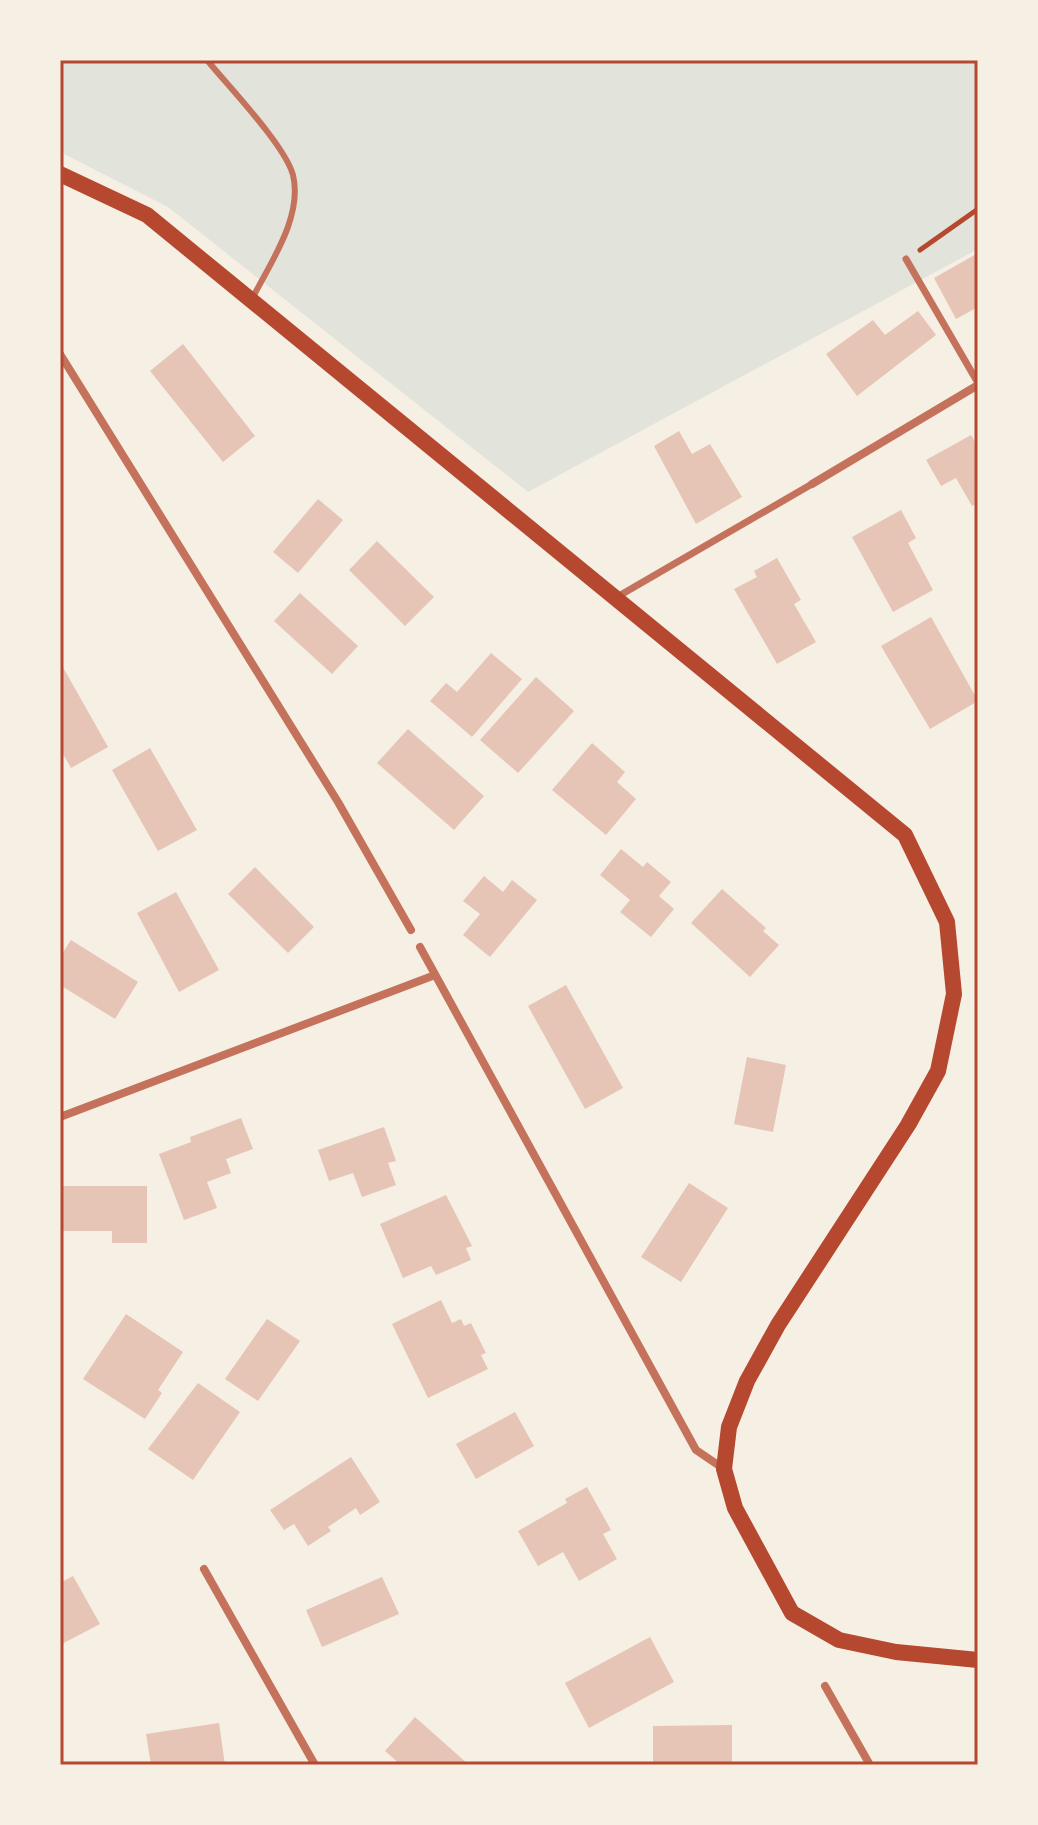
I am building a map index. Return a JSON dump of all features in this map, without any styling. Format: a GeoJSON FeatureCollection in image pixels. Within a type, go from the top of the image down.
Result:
{"type":"FeatureCollection","features":[{"type":"Feature","properties":{"kind":"main road"},"geometry":{"type":"LineString","coordinates":[[60,174],[147,215],[905,835],[947,922],[954,994],[938,1071],[908,1125],[778,1325],[747,1381],[729,1427],[724,1469],[735,1508],[792,1613],[839,1640],[896,1652],[978,1660]]}},
{"type":"Feature","properties":{"kind":"street"},"geometry":{"type":"LineString","coordinates":[[616,598],[978,384],[906,259]]}},
{"type":"Feature","properties":{"kind":"street"},"geometry":{"type":"LineString","coordinates":[[60,354],[338,802],[411,930]]}},
{"type":"Feature","properties":{"kind":"street"},"geometry":{"type":"LineString","coordinates":[[420,947],[696,1450],[724,1469]]}},
{"type":"Feature","properties":{"kind":"street"},"geometry":{"type":"LineString","coordinates":[[60,1117],[435,975]]}},
{"type":"Feature","properties":{"kind":"street"},"geometry":{"type":"LineString","coordinates":[[204,1569],[315,1765]]}},
{"type":"Feature","properties":{"kind":"street"},"geometry":{"type":"LineString","coordinates":[[825,1686],[870,1765]]}},
{"type":"Feature","properties":{"kind":"lane"},"geometry":{"type":"LineString","coordinates":[[207,60],[282,153],[293,175],[293,204],[283,239],[251,300]]}},
{"type":"Feature","properties":{"kind":"path"},"geometry":{"type":"LineString","coordinates":[[906,259],[978,209]]}},
{"type":"Feature","properties":{"kind":"shaded area"},"geometry":{"type":"Polygon","coordinates":[[[60,60],[978,60],[978,249],[528,492],[168,207],[60,152],[60,60]]]}},
{"type":"Feature","properties":{"kind":"building"},"geometry":{"type":"Polygon","coordinates":[[[978,253],[978,307],[956,319],[934,278],[978,253]]]}},
{"type":"Feature","properties":{"kind":"building"},"geometry":{"type":"Polygon","coordinates":[[[918,311],[936,335],[857,396],[826,354],[873,320],[885,335],[918,311]]]}},
{"type":"Feature","properties":{"kind":"building"},"geometry":{"type":"Polygon","coordinates":[[[183,344],[255,436],[223,462],[150,371],[183,344]]]}},
{"type":"Feature","properties":{"kind":"building"},"geometry":{"type":"Polygon","coordinates":[[[679,431],[692,454],[710,444],[742,497],[696,524],[654,446],[679,431]]]}},
{"type":"Feature","properties":{"kind":"building"},"geometry":{"type":"Polygon","coordinates":[[[971,435],[978,447],[978,503],[972,506],[956,478],[941,486],[926,460],[971,435]]]}},
{"type":"Feature","properties":{"kind":"building"},"geometry":{"type":"Polygon","coordinates":[[[318,499],[343,520],[298,573],[273,552],[318,499]]]}},
{"type":"Feature","properties":{"kind":"building"},"geometry":{"type":"Polygon","coordinates":[[[901,510],[916,538],[908,543],[933,590],[893,612],[852,537],[901,510]]]}},
{"type":"Feature","properties":{"kind":"building"},"geometry":{"type":"Polygon","coordinates":[[[377,541],[434,597],[405,626],[349,570],[377,541]]]}},
{"type":"Feature","properties":{"kind":"building"},"geometry":{"type":"Polygon","coordinates":[[[777,558],[801,600],[794,604],[816,642],[777,664],[734,589],[757,577],[754,571],[777,558]]]}},
{"type":"Feature","properties":{"kind":"building"},"geometry":{"type":"Polygon","coordinates":[[[300,593],[358,646],[332,674],[274,621],[300,593]]]}},
{"type":"Feature","properties":{"kind":"building"},"geometry":{"type":"Polygon","coordinates":[[[931,617],[978,701],[930,729],[881,646],[931,617]]]}},
{"type":"Feature","properties":{"kind":"building"},"geometry":{"type":"Polygon","coordinates":[[[491,653],[522,679],[472,737],[430,701],[446,683],[457,692],[491,653]]]}},
{"type":"Feature","properties":{"kind":"building"},"geometry":{"type":"Polygon","coordinates":[[[60,662],[108,747],[71,768],[60,749],[60,662]]]}},
{"type":"Feature","properties":{"kind":"building"},"geometry":{"type":"Polygon","coordinates":[[[536,677],[574,711],[518,773],[480,740],[536,677]]]}},
{"type":"Feature","properties":{"kind":"building"},"geometry":{"type":"Polygon","coordinates":[[[408,729],[484,796],[454,830],[377,763],[408,729]]]}},
{"type":"Feature","properties":{"kind":"building"},"geometry":{"type":"Polygon","coordinates":[[[592,743],[625,772],[617,782],[636,799],[606,835],[552,790],[592,743]]]}},
{"type":"Feature","properties":{"kind":"building"},"geometry":{"type":"Polygon","coordinates":[[[150,748],[197,830],[158,851],[112,770],[150,748]]]}},
{"type":"Feature","properties":{"kind":"building"},"geometry":{"type":"Polygon","coordinates":[[[621,849],[643,867],[647,862],[671,882],[659,896],[674,909],[651,937],[620,912],[630,900],[600,875],[621,849]]]}},
{"type":"Feature","properties":{"kind":"building"},"geometry":{"type":"Polygon","coordinates":[[[255,867],[314,927],[288,953],[228,894],[255,867]]]}},
{"type":"Feature","properties":{"kind":"building"},"geometry":{"type":"Polygon","coordinates":[[[484,876],[503,892],[512,880],[537,900],[490,957],[463,935],[480,914],[463,901],[484,876]]]}},
{"type":"Feature","properties":{"kind":"building"},"geometry":{"type":"Polygon","coordinates":[[[722,889],[766,928],[763,931],[779,945],[750,977],[691,923],[722,889]]]}},
{"type":"Feature","properties":{"kind":"building"},"geometry":{"type":"Polygon","coordinates":[[[176,892],[219,970],[179,992],[137,913],[176,892]]]}},
{"type":"Feature","properties":{"kind":"building"},"geometry":{"type":"Polygon","coordinates":[[[71,940],[138,982],[115,1019],[60,985],[60,957],[71,940]]]}},
{"type":"Feature","properties":{"kind":"building"},"geometry":{"type":"Polygon","coordinates":[[[566,985],[623,1088],[585,1109],[528,1006],[566,985]]]}},
{"type":"Feature","properties":{"kind":"building"},"geometry":{"type":"Polygon","coordinates":[[[747,1057],[786,1065],[773,1132],[734,1124],[747,1057]]]}},
{"type":"Feature","properties":{"kind":"building"},"geometry":{"type":"Polygon","coordinates":[[[241,1118],[253,1149],[226,1159],[231,1173],[207,1182],[217,1208],[184,1220],[159,1154],[191,1142],[190,1137],[241,1118]]]}},
{"type":"Feature","properties":{"kind":"building"},"geometry":{"type":"Polygon","coordinates":[[[384,1127],[396,1161],[388,1163],[396,1185],[362,1197],[353,1173],[329,1181],[318,1150],[384,1127]]]}},
{"type":"Feature","properties":{"kind":"building"},"geometry":{"type":"Polygon","coordinates":[[[689,1183],[728,1208],[681,1282],[641,1257],[689,1183]]]}},
{"type":"Feature","properties":{"kind":"building"},"geometry":{"type":"Polygon","coordinates":[[[60,1186],[147,1186],[147,1243],[112,1243],[112,1231],[60,1231],[60,1186]]]}},
{"type":"Feature","properties":{"kind":"building"},"geometry":{"type":"Polygon","coordinates":[[[446,1195],[472,1246],[466,1248],[471,1260],[436,1275],[431,1266],[403,1278],[380,1224],[446,1195]]]}},
{"type":"Feature","properties":{"kind":"building"},"geometry":{"type":"Polygon","coordinates":[[[441,1300],[452,1323],[461,1319],[464,1326],[471,1323],[486,1353],[481,1355],[488,1369],[428,1398],[392,1324],[441,1300]]]}},
{"type":"Feature","properties":{"kind":"building"},"geometry":{"type":"Polygon","coordinates":[[[126,1314],[183,1352],[158,1390],[162,1393],[145,1419],[83,1379],[126,1314]]]}},
{"type":"Feature","properties":{"kind":"building"},"geometry":{"type":"Polygon","coordinates":[[[267,1319],[300,1341],[258,1401],[225,1379],[267,1319]]]}},
{"type":"Feature","properties":{"kind":"building"},"geometry":{"type":"Polygon","coordinates":[[[198,1383],[240,1412],[193,1480],[148,1449],[198,1383]]]}},
{"type":"Feature","properties":{"kind":"building"},"geometry":{"type":"Polygon","coordinates":[[[515,1412],[534,1446],[476,1479],[456,1444],[515,1412]]]}},
{"type":"Feature","properties":{"kind":"building"},"geometry":{"type":"Polygon","coordinates":[[[351,1457],[380,1502],[360,1515],[356,1508],[328,1527],[331,1531],[308,1546],[294,1524],[284,1530],[270,1510],[351,1457]]]}},
{"type":"Feature","properties":{"kind":"building"},"geometry":{"type":"Polygon","coordinates":[[[587,1487],[611,1530],[603,1534],[617,1559],[579,1581],[563,1552],[538,1566],[518,1531],[567,1503],[565,1499],[587,1487]]]}},
{"type":"Feature","properties":{"kind":"building"},"geometry":{"type":"Polygon","coordinates":[[[73,1576],[100,1624],[60,1645],[60,1583],[73,1576]]]}},
{"type":"Feature","properties":{"kind":"building"},"geometry":{"type":"Polygon","coordinates":[[[382,1577],[399,1614],[322,1647],[306,1610],[382,1577]]]}},
{"type":"Feature","properties":{"kind":"building"},"geometry":{"type":"Polygon","coordinates":[[[650,1637],[674,1682],[589,1728],[565,1683],[650,1637]]]}},
{"type":"Feature","properties":{"kind":"building"},"geometry":{"type":"Polygon","coordinates":[[[415,1717],[469,1765],[401,1765],[385,1751],[415,1717]]]}},
{"type":"Feature","properties":{"kind":"building"},"geometry":{"type":"Polygon","coordinates":[[[219,1723],[225,1765],[151,1765],[146,1734],[219,1723]]]}},
{"type":"Feature","properties":{"kind":"building"},"geometry":{"type":"Polygon","coordinates":[[[732,1725],[732,1765],[653,1765],[653,1726],[732,1725]]]}}]}
